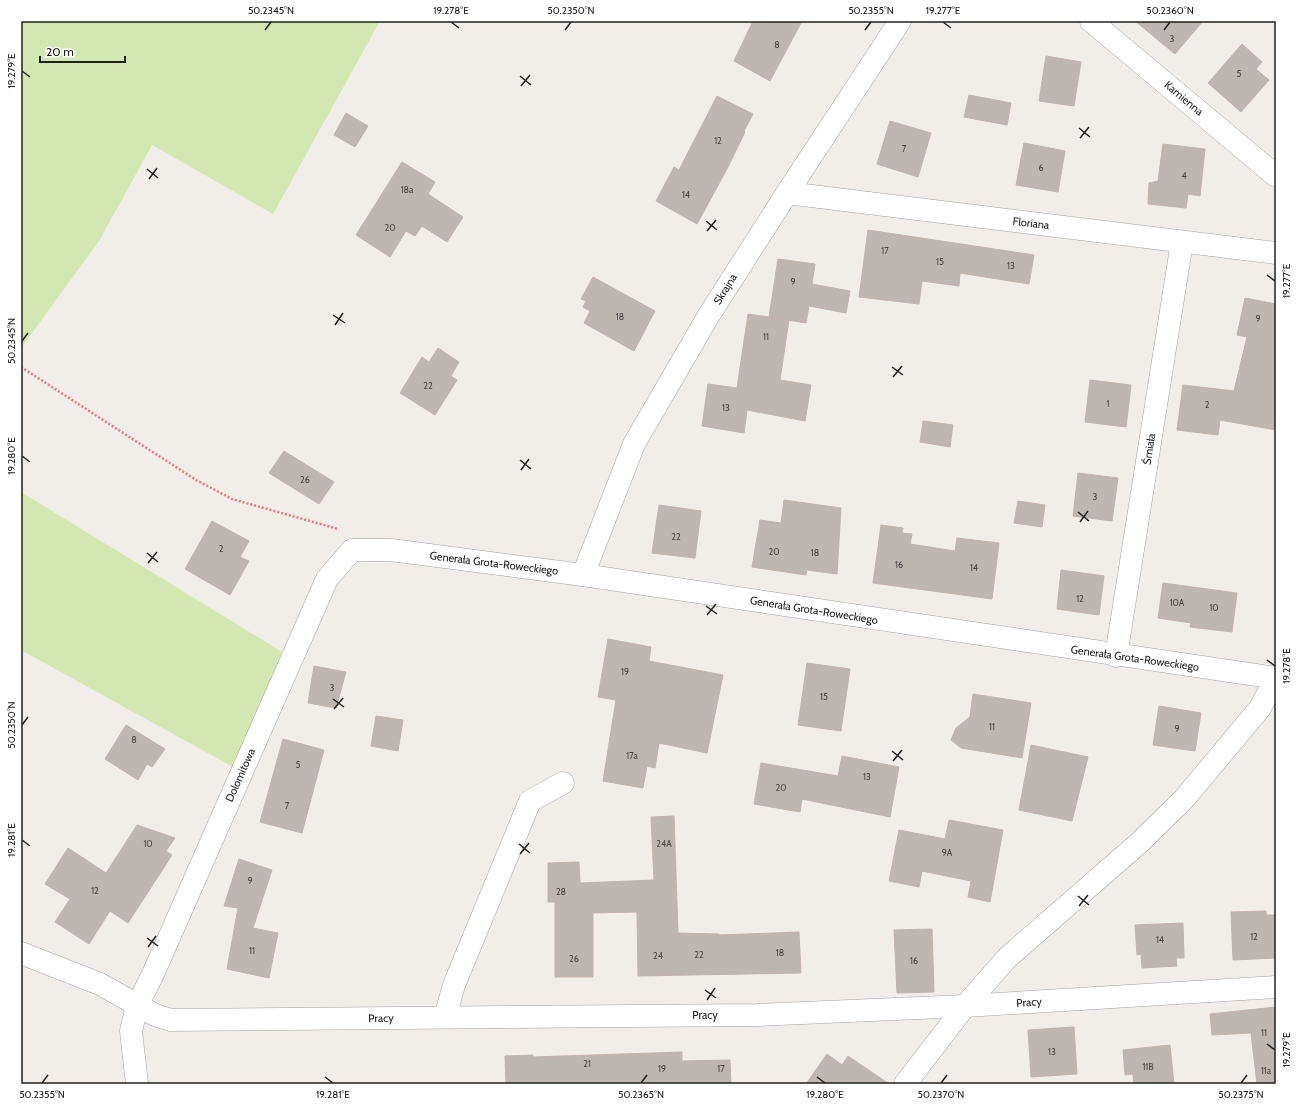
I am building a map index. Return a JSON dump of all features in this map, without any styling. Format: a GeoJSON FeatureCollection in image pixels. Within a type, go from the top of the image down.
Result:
{"type":"FeatureCollection","features":[{"type":"Feature","properties":{"kind":"street","name":"Skrajna"},"geometry":{"type":"LineString","coordinates":[[583,575],[634,444],[709,315],[900,21]]}},
{"type":"Feature","properties":{"kind":"street","name":"Kamienna"},"geometry":{"type":"LineString","coordinates":[[1091,21],[1276,176]]}},
{"type":"Feature","properties":{"kind":"street","name":"Floriana"},"geometry":{"type":"LineString","coordinates":[[787,193],[1276,253]]}},
{"type":"Feature","properties":{"kind":"street","name":"Śmiała"},"geometry":{"type":"LineString","coordinates":[[1116,656],[1182,242]]}},
{"type":"Feature","properties":{"kind":"street","name":"Generała Grota-Roweckiego"},"geometry":{"type":"LineString","coordinates":[[352,550],[391,550],[583,575],[1116,656],[1276,678]]}},
{"type":"Feature","properties":{"kind":"street","name":"Dolomitowa"},"geometry":{"type":"LineString","coordinates":[[137,1084],[130,1031],[137,1006],[153,974],[327,579],[352,550]]}},
{"type":"Feature","properties":{"kind":"street"},"geometry":{"type":"LineString","coordinates":[[905,1084],[966,1006],[1007,958],[1139,843],[1184,799],[1260,708],[1276,678]]}},
{"type":"Feature","properties":{"kind":"street"},"geometry":{"type":"LineString","coordinates":[[445,1017],[454,985],[530,801],[563,783]]}},
{"type":"Feature","properties":{"kind":"street"},"geometry":{"type":"LineString","coordinates":[[21,953],[100,984],[137,1006]]}},
{"type":"Feature","properties":{"kind":"street","name":"Pracy"},"geometry":{"type":"LineString","coordinates":[[137,1006],[155,1015],[171,1020],[756,1015],[966,1006],[1276,987]]}},
{"type":"Feature","properties":{"kind":"path"},"geometry":{"type":"LineString","coordinates":[[21,367],[196,480],[232,498],[338,528],[352,550]]}},
{"type":"Feature","properties":{"kind":"green space"},"geometry":{"type":"Polygon","coordinates":[[[21,21],[380,21],[273,214],[152,145],[99,241],[21,348],[21,21]]]}},
{"type":"Feature","properties":{"kind":"green space"},"geometry":{"type":"Polygon","coordinates":[[[21,492],[282,652],[233,767],[21,650],[21,492]]]}},
{"type":"Feature","properties":{"kind":"building"},"geometry":{"type":"Polygon","coordinates":[[[753,21],[802,21],[770,81],[734,61],[753,21]]]}},
{"type":"Feature","properties":{"kind":"building"},"geometry":{"type":"Polygon","coordinates":[[[1135,21],[1203,21],[1175,54],[1135,21]]]}},
{"type":"Feature","properties":{"kind":"building"},"geometry":{"type":"Polygon","coordinates":[[[1242,44],[1262,62],[1256,69],[1269,80],[1241,112],[1208,83],[1242,44]]]}},
{"type":"Feature","properties":{"kind":"building"},"geometry":{"type":"Polygon","coordinates":[[[1046,56],[1081,62],[1074,106],[1039,101],[1046,56]]]}},
{"type":"Feature","properties":{"kind":"building"},"geometry":{"type":"Polygon","coordinates":[[[969,95],[1011,103],[1007,125],[964,117],[969,95]]]}},
{"type":"Feature","properties":{"kind":"building"},"geometry":{"type":"Polygon","coordinates":[[[717,96],[753,114],[727,169],[697,224],[656,201],[674,167],[679,170],[717,96]]]}},
{"type":"Feature","properties":{"kind":"building"},"geometry":{"type":"Polygon","coordinates":[[[346,113],[368,126],[355,147],[334,135],[346,113]]]}},
{"type":"Feature","properties":{"kind":"building"},"geometry":{"type":"Polygon","coordinates":[[[890,121],[931,133],[918,177],[877,164],[890,121]]]}},
{"type":"Feature","properties":{"kind":"building"},"geometry":{"type":"Polygon","coordinates":[[[1024,143],[1065,151],[1058,192],[1016,185],[1024,143]]]}},
{"type":"Feature","properties":{"kind":"building"},"geometry":{"type":"Polygon","coordinates":[[[1163,144],[1205,149],[1200,196],[1188,194],[1186,208],[1148,204],[1149,183],[1158,181],[1163,144]]]}},
{"type":"Feature","properties":{"kind":"building"},"geometry":{"type":"Polygon","coordinates":[[[402,162],[435,182],[428,194],[463,217],[447,242],[422,226],[415,236],[406,231],[390,257],[356,235],[402,162]]]}},
{"type":"Feature","properties":{"kind":"building"},"geometry":{"type":"Polygon","coordinates":[[[868,230],[1034,255],[1029,284],[960,273],[959,286],[922,281],[919,304],[859,297],[868,230]]]}},
{"type":"Feature","properties":{"kind":"building"},"geometry":{"type":"Polygon","coordinates":[[[778,259],[815,264],[812,284],[850,291],[846,313],[809,306],[806,323],[769,317],[778,259]]]}},
{"type":"Feature","properties":{"kind":"building"},"geometry":{"type":"Polygon","coordinates":[[[593,277],[655,311],[634,351],[584,323],[590,311],[583,307],[586,301],[581,299],[593,277]]]}},
{"type":"Feature","properties":{"kind":"building"},"geometry":{"type":"Polygon","coordinates":[[[1245,298],[1276,304],[1276,430],[1220,420],[1218,435],[1177,430],[1183,385],[1234,391],[1247,337],[1237,335],[1245,298]]]}},
{"type":"Feature","properties":{"kind":"building"},"geometry":{"type":"Polygon","coordinates":[[[748,314],[789,320],[780,380],[811,385],[805,421],[747,410],[744,433],[702,426],[708,384],[737,388],[748,314]]]}},
{"type":"Feature","properties":{"kind":"building"},"geometry":{"type":"Polygon","coordinates":[[[438,348],[459,362],[451,376],[457,380],[435,415],[400,393],[422,357],[429,362],[438,348]]]}},
{"type":"Feature","properties":{"kind":"building"},"geometry":{"type":"Polygon","coordinates":[[[1090,380],[1131,385],[1126,427],[1085,422],[1090,380]]]}},
{"type":"Feature","properties":{"kind":"building"},"geometry":{"type":"Polygon","coordinates":[[[923,421],[953,425],[950,447],[920,442],[923,421]]]}},
{"type":"Feature","properties":{"kind":"building"},"geometry":{"type":"Polygon","coordinates":[[[284,451],[334,482],[319,504],[269,473],[284,451]]]}},
{"type":"Feature","properties":{"kind":"building"},"geometry":{"type":"Polygon","coordinates":[[[1078,473],[1118,478],[1112,521],[1073,516],[1078,473]]]}},
{"type":"Feature","properties":{"kind":"building"},"geometry":{"type":"Polygon","coordinates":[[[784,500],[841,508],[837,574],[807,570],[806,575],[752,567],[760,520],[781,523],[784,500]]]}},
{"type":"Feature","properties":{"kind":"building"},"geometry":{"type":"Polygon","coordinates":[[[1018,501],[1045,505],[1042,527],[1014,523],[1018,501]]]}},
{"type":"Feature","properties":{"kind":"building"},"geometry":{"type":"Polygon","coordinates":[[[659,505],[701,511],[695,558],[652,553],[659,505]]]}},
{"type":"Feature","properties":{"kind":"building"},"geometry":{"type":"Polygon","coordinates":[[[212,521],[249,541],[240,557],[249,561],[230,595],[185,569],[212,521]]]}},
{"type":"Feature","properties":{"kind":"building"},"geometry":{"type":"Polygon","coordinates":[[[881,525],[903,528],[902,533],[912,534],[910,544],[955,551],[957,538],[999,543],[992,599],[873,583],[881,525]]]}},
{"type":"Feature","properties":{"kind":"building"},"geometry":{"type":"Polygon","coordinates":[[[1061,570],[1104,576],[1099,615],[1057,609],[1061,570]]]}},
{"type":"Feature","properties":{"kind":"building"},"geometry":{"type":"Polygon","coordinates":[[[1163,583],[1237,593],[1232,632],[1190,627],[1191,623],[1158,618],[1163,583]]]}},
{"type":"Feature","properties":{"kind":"building"},"geometry":{"type":"Polygon","coordinates":[[[608,639],[651,647],[649,661],[723,675],[707,753],[659,743],[655,768],[647,766],[643,788],[603,781],[616,700],[598,697],[608,639]]]}},
{"type":"Feature","properties":{"kind":"building"},"geometry":{"type":"Polygon","coordinates":[[[807,663],[850,669],[841,731],[798,725],[807,663]]]}},
{"type":"Feature","properties":{"kind":"building"},"geometry":{"type":"Polygon","coordinates":[[[314,666],[346,672],[336,708],[308,703],[314,666]]]}},
{"type":"Feature","properties":{"kind":"building"},"geometry":{"type":"Polygon","coordinates":[[[973,694],[1031,703],[1022,758],[961,748],[951,740],[956,728],[970,717],[973,694]]]}},
{"type":"Feature","properties":{"kind":"building"},"geometry":{"type":"Polygon","coordinates":[[[1159,706],[1201,713],[1195,751],[1153,745],[1159,706]]]}},
{"type":"Feature","properties":{"kind":"building"},"geometry":{"type":"Polygon","coordinates":[[[376,716],[403,720],[398,751],[371,746],[376,716]]]}},
{"type":"Feature","properties":{"kind":"building"},"geometry":{"type":"Polygon","coordinates":[[[126,725],[165,749],[152,767],[147,764],[138,780],[105,759],[126,725]]]}},
{"type":"Feature","properties":{"kind":"building"},"geometry":{"type":"Polygon","coordinates":[[[283,739],[324,750],[302,833],[260,822],[283,739]]]}},
{"type":"Feature","properties":{"kind":"building"},"geometry":{"type":"Polygon","coordinates":[[[1031,745],[1088,757],[1072,821],[1019,810],[1031,745]]]}},
{"type":"Feature","properties":{"kind":"building"},"geometry":{"type":"Polygon","coordinates":[[[842,756],[899,767],[890,817],[802,799],[800,812],[754,804],[761,763],[838,776],[842,756]]]}},
{"type":"Feature","properties":{"kind":"building"},"geometry":{"type":"Polygon","coordinates":[[[674,816],[678,933],[719,935],[799,932],[801,973],[638,976],[637,912],[593,913],[593,977],[555,977],[555,902],[548,902],[548,863],[579,862],[580,883],[654,880],[651,817],[674,816]]]}},
{"type":"Feature","properties":{"kind":"building"},"geometry":{"type":"Polygon","coordinates":[[[949,820],[1003,830],[990,902],[968,897],[971,881],[922,871],[919,887],[889,881],[899,830],[945,839],[949,820]]]}},
{"type":"Feature","properties":{"kind":"building"},"geometry":{"type":"Polygon","coordinates":[[[137,825],[175,838],[166,851],[172,855],[128,923],[110,911],[89,944],[55,922],[70,899],[45,884],[68,848],[106,873],[137,825]]]}},
{"type":"Feature","properties":{"kind":"building"},"geometry":{"type":"Polygon","coordinates":[[[239,859],[272,870],[253,928],[278,933],[269,978],[227,969],[238,908],[224,906],[239,859]]]}},
{"type":"Feature","properties":{"kind":"building"},"geometry":{"type":"Polygon","coordinates":[[[1266,911],[1266,915],[1276,915],[1276,958],[1233,960],[1231,912],[1266,911]]]}},
{"type":"Feature","properties":{"kind":"building"},"geometry":{"type":"Polygon","coordinates":[[[1183,923],[1184,958],[1176,958],[1177,966],[1142,968],[1141,954],[1137,955],[1135,925],[1183,923]]]}},
{"type":"Feature","properties":{"kind":"building"},"geometry":{"type":"Polygon","coordinates":[[[932,929],[934,992],[897,993],[894,930],[932,929]]]}},
{"type":"Feature","properties":{"kind":"building"},"geometry":{"type":"Polygon","coordinates":[[[1276,1007],[1276,1084],[1257,1084],[1251,1033],[1212,1035],[1210,1014],[1276,1007]]]}},
{"type":"Feature","properties":{"kind":"building"},"geometry":{"type":"Polygon","coordinates":[[[1074,1027],[1077,1074],[1031,1077],[1028,1030],[1074,1027]]]}},
{"type":"Feature","properties":{"kind":"building"},"geometry":{"type":"Polygon","coordinates":[[[1170,1045],[1174,1084],[1134,1084],[1133,1074],[1125,1075],[1123,1050],[1170,1045]]]}},
{"type":"Feature","properties":{"kind":"building"},"geometry":{"type":"Polygon","coordinates":[[[682,1052],[682,1061],[730,1060],[731,1084],[506,1084],[505,1056],[533,1055],[533,1057],[682,1052]]]}},
{"type":"Feature","properties":{"kind":"building"},"geometry":{"type":"Polygon","coordinates":[[[827,1054],[842,1065],[848,1056],[889,1084],[806,1084],[827,1054]]]}}]}
